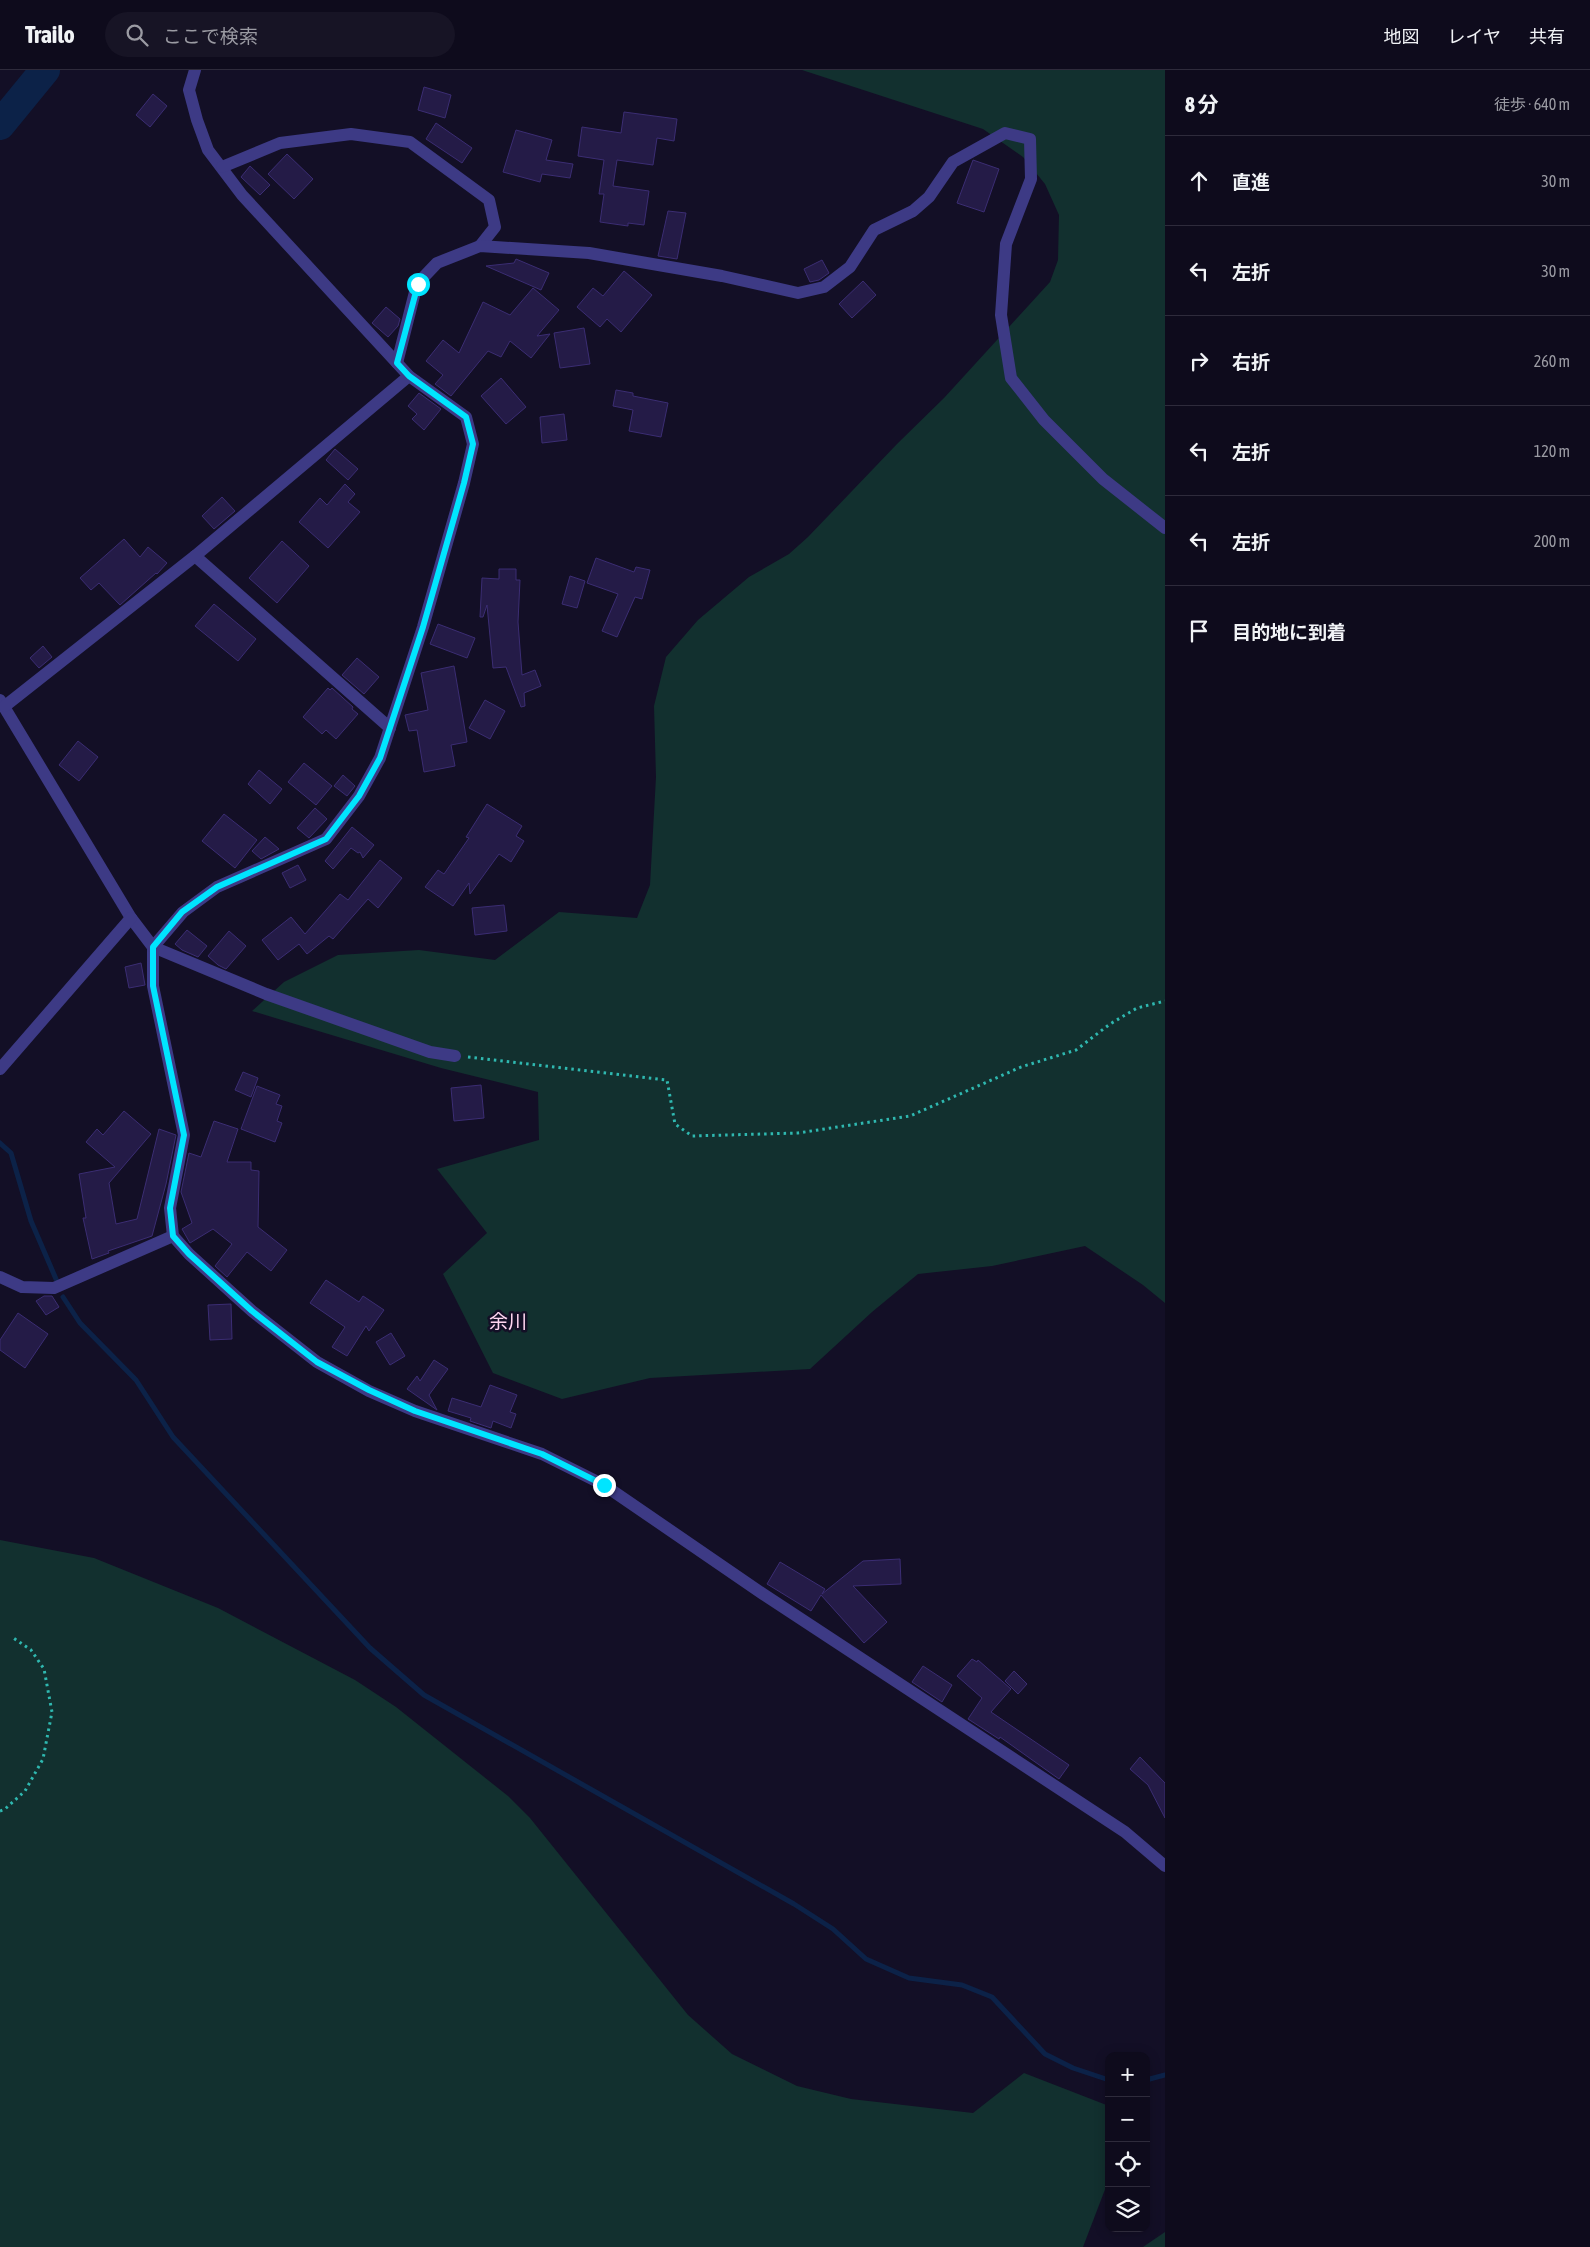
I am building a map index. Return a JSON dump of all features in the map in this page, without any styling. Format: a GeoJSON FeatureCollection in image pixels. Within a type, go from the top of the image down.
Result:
{"type":"FeatureCollection","features":[{"type":"Feature","properties":{"kind":"street"},"geometry":{"type":"LineString","coordinates":[[195,70],[189,90],[208,150],[242,195],[409,376],[466,417],[473,444],[464,483],[423,627],[380,758],[359,796],[326,839],[217,887],[182,912],[153,947],[153,986],[184,1135],[170,1208],[173,1236],[189,1254],[252,1311],[317,1362],[369,1390],[415,1411],[542,1454],[604,1485],[763,1594],[1125,1832],[1165,1866]]}},
{"type":"Feature","properties":{"kind":"street"},"geometry":{"type":"LineString","coordinates":[[397,363],[418,284],[437,263],[480,246],[589,253],[722,276],[798,293],[824,287],[850,267],[874,230],[914,211],[929,197],[953,162],[1005,133],[1030,139],[1031,179],[1006,244],[1005,253],[1001,315],[1011,378],[1044,420],[1103,479],[1165,528]]}},
{"type":"Feature","properties":{"kind":"street"},"geometry":{"type":"LineString","coordinates":[[222,167],[280,143],[352,134],[410,142],[489,200],[495,227],[480,246]]}},
{"type":"Feature","properties":{"kind":"street"},"geometry":{"type":"LineString","coordinates":[[409,376],[196,556],[3,703],[130,918],[153,947],[266,994],[430,1052],[455,1056]]}},
{"type":"Feature","properties":{"kind":"street"},"geometry":{"type":"LineString","coordinates":[[196,556],[390,728]]}},
{"type":"Feature","properties":{"kind":"street"},"geometry":{"type":"LineString","coordinates":[[0,1069],[130,918]]}},
{"type":"Feature","properties":{"kind":"street"},"geometry":{"type":"LineString","coordinates":[[0,1277],[22,1287],[54,1288],[173,1236]]}},
{"type":"Feature","properties":{"kind":"path"},"geometry":{"type":"LineString","coordinates":[[455,1056],[667,1080],[675,1124],[692,1136],[798,1133],[910,1116],[1021,1067],[1076,1050],[1110,1024],[1137,1008],[1165,1001]]}},
{"type":"Feature","properties":{"kind":"path"},"geometry":{"type":"LineString","coordinates":[[0,1811],[5,1809],[25,1791],[43,1759],[52,1712],[44,1668],[31,1650],[12,1637]]}},
{"type":"Feature","properties":{"kind":"green space"},"geometry":{"type":"Polygon","coordinates":[[[802,70],[1165,70],[1165,1303],[1143,1285],[1085,1246],[992,1266],[918,1274],[872,1312],[810,1369],[650,1378],[562,1399],[493,1373],[443,1274],[487,1233],[437,1169],[539,1140],[538,1092],[441,1068],[252,1011],[284,982],[338,955],[419,950],[495,960],[559,912],[637,918],[650,885],[656,777],[654,706],[666,657],[698,620],[749,577],[789,554],[808,537],[944,398],[1050,282],[1058,260],[1059,215],[1045,184],[1023,157],[983,129],[802,70]]]}},
{"type":"Feature","properties":{"kind":"green space"},"geometry":{"type":"Polygon","coordinates":[[[0,1540],[94,1558],[218,1608],[355,1680],[396,1707],[508,1796],[530,1818],[688,2015],[732,2054],[797,2086],[851,2099],[973,2113],[1024,2073],[1105,2104],[1105,2189],[1083,2247],[0,2247],[0,1540]]]}},
{"type":"Feature","properties":{"kind":"green space"},"geometry":{"type":"Polygon","coordinates":[[[1165,2232],[1165,2247],[1143,2247],[1165,2232]]]}},
{"type":"Feature","properties":{"kind":"building"},"geometry":{"type":"Polygon","coordinates":[[[424,87],[451,95],[445,118],[418,110],[424,87]]]}},
{"type":"Feature","properties":{"kind":"building"},"geometry":{"type":"Polygon","coordinates":[[[153,94],[167,106],[150,127],[136,115],[153,94]]]}},
{"type":"Feature","properties":{"kind":"building"},"geometry":{"type":"Polygon","coordinates":[[[624,112],[677,119],[674,141],[657,138],[653,165],[617,160],[613,186],[649,191],[644,225],[628,223],[628,226],[600,222],[604,194],[599,194],[604,160],[578,156],[582,127],[621,133],[624,112]]]}},
{"type":"Feature","properties":{"kind":"building"},"geometry":{"type":"Polygon","coordinates":[[[436,123],[472,148],[462,163],[426,139],[436,123]]]}},
{"type":"Feature","properties":{"kind":"building"},"geometry":{"type":"Polygon","coordinates":[[[516,130],[552,140],[546,160],[573,164],[570,178],[542,174],[540,182],[503,172],[516,130]]]}},
{"type":"Feature","properties":{"kind":"building"},"geometry":{"type":"Polygon","coordinates":[[[287,154],[313,179],[294,199],[268,174],[287,154]]]}},
{"type":"Feature","properties":{"kind":"building"},"geometry":{"type":"Polygon","coordinates":[[[973,160],[999,169],[984,212],[957,203],[973,160]]]}},
{"type":"Feature","properties":{"kind":"building"},"geometry":{"type":"Polygon","coordinates":[[[250,166],[270,185],[260,195],[241,177],[250,166]]]}},
{"type":"Feature","properties":{"kind":"building"},"geometry":{"type":"Polygon","coordinates":[[[668,211],[686,213],[677,259],[658,256],[668,211]]]}},
{"type":"Feature","properties":{"kind":"building"},"geometry":{"type":"Polygon","coordinates":[[[516,259],[549,273],[541,290],[486,266],[514,263],[516,259]]]}},
{"type":"Feature","properties":{"kind":"building"},"geometry":{"type":"Polygon","coordinates":[[[822,260],[829,273],[819,280],[810,282],[804,269],[822,260]]]}},
{"type":"Feature","properties":{"kind":"building"},"geometry":{"type":"Polygon","coordinates":[[[624,271],[652,295],[621,332],[607,319],[600,327],[577,307],[593,288],[603,296],[624,271]]]}},
{"type":"Feature","properties":{"kind":"building"},"geometry":{"type":"Polygon","coordinates":[[[863,281],[876,295],[852,318],[839,304],[863,281]]]}},
{"type":"Feature","properties":{"kind":"building"},"geometry":{"type":"Polygon","coordinates":[[[533,288],[559,310],[537,336],[550,334],[531,358],[510,341],[501,357],[488,351],[451,396],[435,384],[443,375],[426,361],[443,340],[459,353],[483,302],[510,315],[533,288]]]}},
{"type":"Feature","properties":{"kind":"building"},"geometry":{"type":"Polygon","coordinates":[[[386,307],[400,319],[398,326],[388,337],[372,323],[386,307]]]}},
{"type":"Feature","properties":{"kind":"building"},"geometry":{"type":"Polygon","coordinates":[[[584,328],[590,364],[560,368],[554,333],[584,328]]]}},
{"type":"Feature","properties":{"kind":"building"},"geometry":{"type":"Polygon","coordinates":[[[501,378],[526,407],[506,424],[481,396],[501,378]]]}},
{"type":"Feature","properties":{"kind":"building"},"geometry":{"type":"Polygon","coordinates":[[[616,390],[633,393],[633,396],[668,403],[661,437],[629,431],[633,410],[613,406],[616,390]]]}},
{"type":"Feature","properties":{"kind":"building"},"geometry":{"type":"Polygon","coordinates":[[[419,393],[441,409],[424,430],[412,419],[417,414],[408,406],[419,393]]]}},
{"type":"Feature","properties":{"kind":"building"},"geometry":{"type":"Polygon","coordinates":[[[564,414],[567,440],[542,443],[540,417],[564,414]]]}},
{"type":"Feature","properties":{"kind":"building"},"geometry":{"type":"Polygon","coordinates":[[[335,449],[358,469],[348,480],[326,460],[335,449]]]}},
{"type":"Feature","properties":{"kind":"building"},"geometry":{"type":"Polygon","coordinates":[[[345,484],[355,494],[348,502],[360,512],[328,548],[299,522],[320,498],[327,505],[345,484]]]}},
{"type":"Feature","properties":{"kind":"building"},"geometry":{"type":"Polygon","coordinates":[[[222,497],[235,511],[214,529],[202,516],[222,497]]]}},
{"type":"Feature","properties":{"kind":"building"},"geometry":{"type":"Polygon","coordinates":[[[124,539],[140,557],[148,547],[167,563],[157,574],[120,605],[99,583],[91,590],[80,578],[124,539]]]}},
{"type":"Feature","properties":{"kind":"building"},"geometry":{"type":"Polygon","coordinates":[[[282,541],[309,566],[277,603],[249,578],[282,541]]]}},
{"type":"Feature","properties":{"kind":"building"},"geometry":{"type":"Polygon","coordinates":[[[596,558],[634,572],[636,567],[650,570],[642,599],[635,597],[617,637],[602,631],[618,594],[587,583],[596,558]]]}},
{"type":"Feature","properties":{"kind":"building"},"geometry":{"type":"Polygon","coordinates":[[[499,569],[516,569],[516,580],[520,580],[518,622],[522,675],[535,670],[541,686],[524,693],[525,706],[521,707],[506,667],[493,668],[487,605],[483,617],[480,617],[482,578],[499,579],[499,569]]]}},
{"type":"Feature","properties":{"kind":"building"},"geometry":{"type":"Polygon","coordinates":[[[570,576],[585,581],[577,608],[562,604],[570,576]]]}},
{"type":"Feature","properties":{"kind":"building"},"geometry":{"type":"Polygon","coordinates":[[[214,604],[256,639],[238,661],[195,626],[214,604]]]}},
{"type":"Feature","properties":{"kind":"building"},"geometry":{"type":"Polygon","coordinates":[[[438,624],[475,638],[467,658],[430,644],[438,624]]]}},
{"type":"Feature","properties":{"kind":"building"},"geometry":{"type":"Polygon","coordinates":[[[43,646],[52,657],[39,668],[30,658],[43,646]]]}},
{"type":"Feature","properties":{"kind":"building"},"geometry":{"type":"Polygon","coordinates":[[[357,658],[379,677],[364,694],[342,675],[357,658]]]}},
{"type":"Feature","properties":{"kind":"building"},"geometry":{"type":"Polygon","coordinates":[[[454,666],[467,742],[451,745],[455,766],[424,772],[417,730],[409,731],[405,715],[428,710],[421,673],[454,666]]]}},
{"type":"Feature","properties":{"kind":"building"},"geometry":{"type":"Polygon","coordinates":[[[328,688],[330,690],[332,688],[358,714],[336,739],[326,730],[322,734],[303,717],[328,688]]]}},
{"type":"Feature","properties":{"kind":"building"},"geometry":{"type":"Polygon","coordinates":[[[485,700],[505,711],[490,739],[469,728],[485,700]]]}},
{"type":"Feature","properties":{"kind":"building"},"geometry":{"type":"Polygon","coordinates":[[[78,741],[98,757],[79,781],[59,765],[78,741]]]}},
{"type":"Feature","properties":{"kind":"building"},"geometry":{"type":"Polygon","coordinates":[[[304,763],[332,786],[316,805],[288,782],[304,763]]]}},
{"type":"Feature","properties":{"kind":"building"},"geometry":{"type":"Polygon","coordinates":[[[259,770],[282,789],[270,804],[248,784],[259,770]]]}},
{"type":"Feature","properties":{"kind":"building"},"geometry":{"type":"Polygon","coordinates":[[[343,775],[355,786],[347,796],[334,786],[343,775]]]}},
{"type":"Feature","properties":{"kind":"building"},"geometry":{"type":"Polygon","coordinates":[[[487,804],[522,826],[516,836],[524,841],[511,862],[499,854],[470,894],[469,883],[453,906],[425,887],[438,870],[444,874],[469,838],[466,837],[487,804]]]}},
{"type":"Feature","properties":{"kind":"building"},"geometry":{"type":"Polygon","coordinates":[[[315,808],[327,819],[309,838],[297,828],[315,808]]]}},
{"type":"Feature","properties":{"kind":"building"},"geometry":{"type":"Polygon","coordinates":[[[224,814],[257,840],[235,868],[202,841],[224,814]]]}},
{"type":"Feature","properties":{"kind":"building"},"geometry":{"type":"Polygon","coordinates":[[[352,827],[374,845],[363,858],[360,852],[358,853],[351,848],[333,869],[325,861],[352,827]]]}},
{"type":"Feature","properties":{"kind":"building"},"geometry":{"type":"Polygon","coordinates":[[[265,837],[279,849],[261,859],[252,851],[265,837]]]}},
{"type":"Feature","properties":{"kind":"building"},"geometry":{"type":"Polygon","coordinates":[[[380,860],[402,878],[378,908],[368,899],[333,939],[329,936],[307,954],[299,944],[278,960],[262,940],[291,917],[305,934],[340,894],[348,900],[380,860]]]}},
{"type":"Feature","properties":{"kind":"building"},"geometry":{"type":"Polygon","coordinates":[[[298,865],[306,880],[290,888],[282,873],[298,865]]]}},
{"type":"Feature","properties":{"kind":"building"},"geometry":{"type":"Polygon","coordinates":[[[504,905],[507,931],[475,935],[472,908],[504,905]]]}},
{"type":"Feature","properties":{"kind":"building"},"geometry":{"type":"Polygon","coordinates":[[[187,930],[207,946],[198,957],[182,950],[175,944],[187,930]]]}},
{"type":"Feature","properties":{"kind":"building"},"geometry":{"type":"Polygon","coordinates":[[[229,931],[246,946],[226,969],[208,956],[229,931]]]}},
{"type":"Feature","properties":{"kind":"building"},"geometry":{"type":"Polygon","coordinates":[[[141,963],[145,985],[129,988],[125,967],[141,963]]]}},
{"type":"Feature","properties":{"kind":"building"},"geometry":{"type":"Polygon","coordinates":[[[243,1072],[258,1078],[251,1097],[235,1090],[243,1072]]]}},
{"type":"Feature","properties":{"kind":"building"},"geometry":{"type":"Polygon","coordinates":[[[481,1085],[484,1118],[454,1121],[451,1088],[481,1085]]]}},
{"type":"Feature","properties":{"kind":"building"},"geometry":{"type":"Polygon","coordinates":[[[257,1086],[280,1095],[276,1104],[282,1106],[277,1121],[282,1123],[275,1142],[241,1129],[257,1086]]]}},
{"type":"Feature","properties":{"kind":"building"},"geometry":{"type":"Polygon","coordinates":[[[124,1111],[151,1134],[109,1183],[116,1224],[137,1219],[159,1129],[176,1135],[166,1184],[152,1236],[108,1251],[109,1253],[92,1259],[83,1218],[86,1218],[79,1174],[115,1167],[86,1142],[97,1129],[103,1135],[124,1111]]]}},
{"type":"Feature","properties":{"kind":"building"},"geometry":{"type":"Polygon","coordinates":[[[214,1121],[238,1129],[227,1162],[251,1162],[251,1170],[259,1171],[258,1227],[287,1250],[271,1271],[247,1252],[227,1277],[215,1266],[232,1244],[213,1229],[190,1243],[182,1229],[192,1223],[181,1192],[189,1153],[201,1157],[214,1121]]]}},
{"type":"Feature","properties":{"kind":"building"},"geometry":{"type":"Polygon","coordinates":[[[326,1280],[359,1302],[363,1296],[384,1310],[369,1331],[366,1326],[347,1356],[332,1347],[345,1327],[310,1303],[326,1280]]]}},
{"type":"Feature","properties":{"kind":"building"},"geometry":{"type":"Polygon","coordinates":[[[44,1296],[52,1296],[59,1307],[46,1315],[36,1301],[44,1296]]]}},
{"type":"Feature","properties":{"kind":"building"},"geometry":{"type":"Polygon","coordinates":[[[231,1304],[232,1339],[210,1340],[208,1305],[231,1304]]]}},
{"type":"Feature","properties":{"kind":"building"},"geometry":{"type":"Polygon","coordinates":[[[18,1313],[48,1334],[25,1368],[0,1350],[0,1340],[18,1313]]]}},
{"type":"Feature","properties":{"kind":"building"},"geometry":{"type":"Polygon","coordinates":[[[391,1333],[405,1356],[390,1365],[376,1342],[391,1333]]]}},
{"type":"Feature","properties":{"kind":"building"},"geometry":{"type":"Polygon","coordinates":[[[434,1360],[448,1369],[429,1395],[437,1410],[407,1389],[417,1376],[420,1381],[434,1360]]]}},
{"type":"Feature","properties":{"kind":"building"},"geometry":{"type":"Polygon","coordinates":[[[490,1385],[517,1395],[510,1412],[516,1414],[511,1428],[493,1421],[491,1428],[470,1421],[471,1418],[448,1411],[452,1398],[481,1407],[490,1385]]]}},
{"type":"Feature","properties":{"kind":"building"},"geometry":{"type":"Polygon","coordinates":[[[900,1559],[901,1584],[853,1586],[887,1622],[864,1643],[821,1595],[811,1611],[767,1584],[780,1562],[825,1589],[822,1594],[863,1561],[900,1559]]]}},
{"type":"Feature","properties":{"kind":"building"},"geometry":{"type":"Polygon","coordinates":[[[972,1659],[977,1662],[978,1660],[1011,1689],[991,1712],[1069,1765],[1059,1779],[1000,1737],[999,1739],[968,1719],[982,1698],[957,1676],[972,1659]]]}},
{"type":"Feature","properties":{"kind":"building"},"geometry":{"type":"Polygon","coordinates":[[[923,1666],[952,1685],[942,1702],[912,1682],[923,1666]]]}},
{"type":"Feature","properties":{"kind":"building"},"geometry":{"type":"Polygon","coordinates":[[[1014,1671],[1027,1684],[1018,1694],[1005,1681],[1014,1671]]]}},
{"type":"Feature","properties":{"kind":"building"},"geometry":{"type":"Polygon","coordinates":[[[1140,1757],[1165,1783],[1165,1818],[1148,1785],[1130,1769],[1140,1757]]]}},
{"type":"Feature","properties":{"kind":"waterway"},"geometry":{"type":"LineString","coordinates":[[0,125],[45,70]]}},
{"type":"Feature","properties":{"kind":"waterway"},"geometry":{"type":"LineString","coordinates":[[0,1143],[11,1153],[31,1221],[56,1279]]}},
{"type":"Feature","properties":{"kind":"waterway"},"geometry":{"type":"LineString","coordinates":[[63,1297],[80,1323],[136,1380],[173,1437],[370,1648],[424,1695],[794,1904],[833,1929],[866,1959],[909,1978],[962,1985],[992,1997],[1045,2054],[1073,2068],[1105,2079]]}},
{"type":"Feature","properties":{"kind":"waterway"},"geometry":{"type":"LineString","coordinates":[[1150,2079],[1165,2075]]}},
{"type":"Feature","properties":{"kind":"district","name":"余川"},"geometry":{"type":"Point","coordinates":[508,1321]}},
{"type":"Feature","properties":{"kind":"route"},"geometry":{"type":"LineString","coordinates":[[418,284],[411,304],[397,363],[409,376],[430,389],[466,417],[473,444],[464,483],[423,627],[380,758],[359,796],[326,839],[269,866],[217,887],[182,912],[153,947],[153,986],[184,1135],[170,1208],[173,1236],[189,1254],[252,1311],[317,1362],[369,1390],[415,1411],[542,1454],[604,1485]]}}]}
